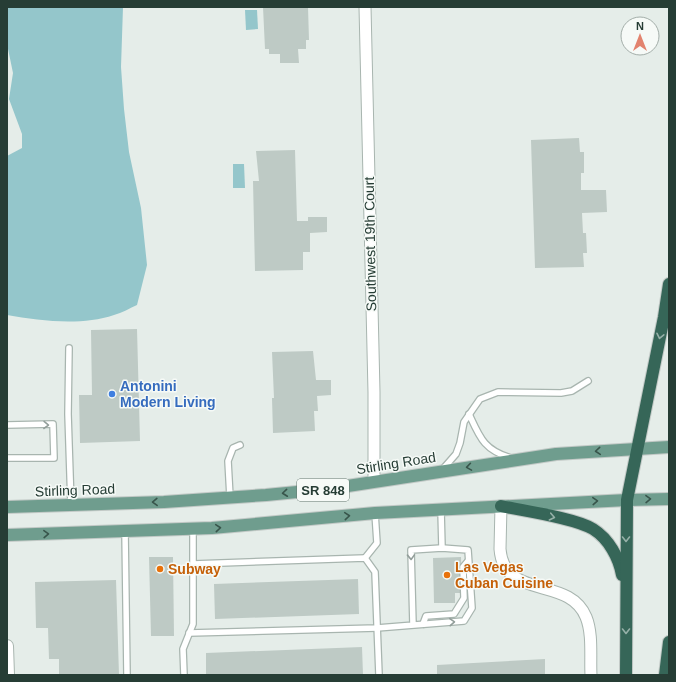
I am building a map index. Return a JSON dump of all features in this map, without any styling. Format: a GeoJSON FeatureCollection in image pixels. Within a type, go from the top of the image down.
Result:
{"type":"FeatureCollection","features":[{"type":"Feature","properties":{"kind":"highway"},"geometry":{"type":"LineString","coordinates":[[626,675],[627,500],[664,317],[669,284]]}},
{"type":"Feature","properties":{"kind":"highway"},"geometry":{"type":"LineString","coordinates":[[501,506],[577,522],[594,530],[612,549],[621,567],[626,596]]}},
{"type":"Feature","properties":{"kind":"highway"},"geometry":{"type":"LineString","coordinates":[[665,675],[669,642]]}},
{"type":"Feature","properties":{"kind":"main road","name":"Stirling Road"},"geometry":{"type":"LineString","coordinates":[[7,507],[230,498],[328,489],[517,460],[637,448],[669,447]]}},
{"type":"Feature","properties":{"kind":"main road","name":"SR 848"},"geometry":{"type":"LineString","coordinates":[[7,535],[193,529],[375,513],[669,499]]}},
{"type":"Feature","properties":{"kind":"street","name":"Southwest 19th Court"},"geometry":{"type":"LineString","coordinates":[[364,7],[374,392],[374,482]]}},
{"type":"Feature","properties":{"kind":"street"},"geometry":{"type":"LineString","coordinates":[[501,506],[500,550],[501,557],[506,567],[516,579],[563,593],[581,607],[589,626],[591,675]]}},
{"type":"Feature","properties":{"kind":"street"},"geometry":{"type":"LineString","coordinates":[[7,646],[8,675]]}},
{"type":"Feature","properties":{"kind":"lane"},"geometry":{"type":"LineString","coordinates":[[70,348],[68,414],[71,505]]}},
{"type":"Feature","properties":{"kind":"lane"},"geometry":{"type":"LineString","coordinates":[[441,471],[456,454],[464,422],[480,399],[498,392],[561,393],[579,388],[588,381]]}},
{"type":"Feature","properties":{"kind":"lane"},"geometry":{"type":"LineString","coordinates":[[469,414],[481,439],[487,447],[494,452],[517,460]]}},
{"type":"Feature","properties":{"kind":"lane"},"geometry":{"type":"LineString","coordinates":[[7,425],[53,424],[54,458],[7,458]]}},
{"type":"Feature","properties":{"kind":"lane"},"geometry":{"type":"LineString","coordinates":[[230,498],[230,454],[233,448],[240,445]]}},
{"type":"Feature","properties":{"kind":"lane"},"geometry":{"type":"LineString","coordinates":[[441,510],[442,548]]}},
{"type":"Feature","properties":{"kind":"lane"},"geometry":{"type":"LineString","coordinates":[[193,564],[365,558],[377,543],[375,513]]}},
{"type":"Feature","properties":{"kind":"lane"},"geometry":{"type":"LineString","coordinates":[[184,675],[183,649],[193,624],[193,529]]}},
{"type":"Feature","properties":{"kind":"lane"},"geometry":{"type":"LineString","coordinates":[[125,531],[127,675]]}},
{"type":"Feature","properties":{"kind":"lane"},"geometry":{"type":"LineString","coordinates":[[189,633],[377,628],[464,621],[472,608],[468,550],[442,548],[411,550],[413,625]]}},
{"type":"Feature","properties":{"kind":"lane"},"geometry":{"type":"LineString","coordinates":[[365,558],[375,572],[379,675]]}},
{"type":"Feature","properties":{"kind":"lane"},"geometry":{"type":"LineString","coordinates":[[423,624],[426,616],[454,614],[464,598],[463,567],[468,561]]}},
{"type":"Feature","properties":{"kind":"water"},"geometry":{"type":"Polygon","coordinates":[[[7,7],[123,7],[121,67],[124,109],[129,152],[141,208],[147,265],[137,305],[123,312],[101,318],[75,321],[47,321],[7,315],[7,156],[22,148],[22,134],[9,99],[13,73],[7,44],[7,7]]]}},
{"type":"Feature","properties":{"kind":"water"},"geometry":{"type":"Polygon","coordinates":[[[245,10],[257,10],[258,29],[246,30],[245,10]]]}},
{"type":"Feature","properties":{"kind":"water"},"geometry":{"type":"Polygon","coordinates":[[[233,164],[244,164],[245,188],[233,188],[233,164]]]}},
{"type":"Feature","properties":{"kind":"building"},"geometry":{"type":"Polygon","coordinates":[[[263,7],[308,7],[309,40],[306,40],[306,49],[298,49],[299,63],[280,63],[280,54],[269,54],[269,49],[265,49],[263,7]]]}},
{"type":"Feature","properties":{"kind":"building"},"geometry":{"type":"Polygon","coordinates":[[[579,138],[580,152],[584,152],[584,173],[581,173],[581,190],[606,190],[607,212],[582,213],[583,233],[586,233],[587,253],[583,253],[584,267],[535,268],[531,140],[579,138]]]}},
{"type":"Feature","properties":{"kind":"building"},"geometry":{"type":"Polygon","coordinates":[[[295,150],[297,221],[308,221],[308,217],[327,217],[327,232],[310,233],[310,252],[303,252],[303,270],[255,271],[253,181],[259,181],[256,151],[295,150]]]}},
{"type":"Feature","properties":{"kind":"building"},"geometry":{"type":"Polygon","coordinates":[[[137,329],[140,441],[80,443],[79,395],[92,395],[91,330],[137,329]]]}},
{"type":"Feature","properties":{"kind":"building"},"geometry":{"type":"Polygon","coordinates":[[[313,351],[316,380],[331,380],[331,395],[317,396],[318,411],[314,411],[315,431],[273,433],[272,398],[274,398],[272,352],[313,351]]]}},
{"type":"Feature","properties":{"kind":"building"},"geometry":{"type":"Polygon","coordinates":[[[149,557],[173,557],[174,636],[151,636],[149,557]]]}},
{"type":"Feature","properties":{"kind":"building","name":"Las Vegas Cuban Cuisine"},"geometry":{"type":"Polygon","coordinates":[[[461,557],[462,593],[455,593],[455,603],[434,603],[433,558],[461,557]]]}},
{"type":"Feature","properties":{"kind":"building"},"geometry":{"type":"Polygon","coordinates":[[[358,579],[359,614],[215,619],[214,584],[358,579]]]}},
{"type":"Feature","properties":{"kind":"building"},"geometry":{"type":"Polygon","coordinates":[[[116,580],[119,675],[59,675],[59,659],[49,659],[48,628],[36,628],[35,582],[116,580]]]}},
{"type":"Feature","properties":{"kind":"building"},"geometry":{"type":"Polygon","coordinates":[[[362,647],[363,675],[206,675],[206,653],[362,647]]]}},
{"type":"Feature","properties":{"kind":"building"},"geometry":{"type":"Polygon","coordinates":[[[545,659],[545,675],[437,675],[437,665],[545,659]]]}},
{"type":"Feature","properties":{"kind":"place","name":"Antonini Modern Living"},"geometry":{"type":"Point","coordinates":[112,394]}},
{"type":"Feature","properties":{"kind":"place","name":"Subway"},"geometry":{"type":"Point","coordinates":[160,569]}},
{"type":"Feature","properties":{"kind":"place","name":"Las Vegas Cuban Cuisine"},"geometry":{"type":"Point","coordinates":[447,575]}}]}
